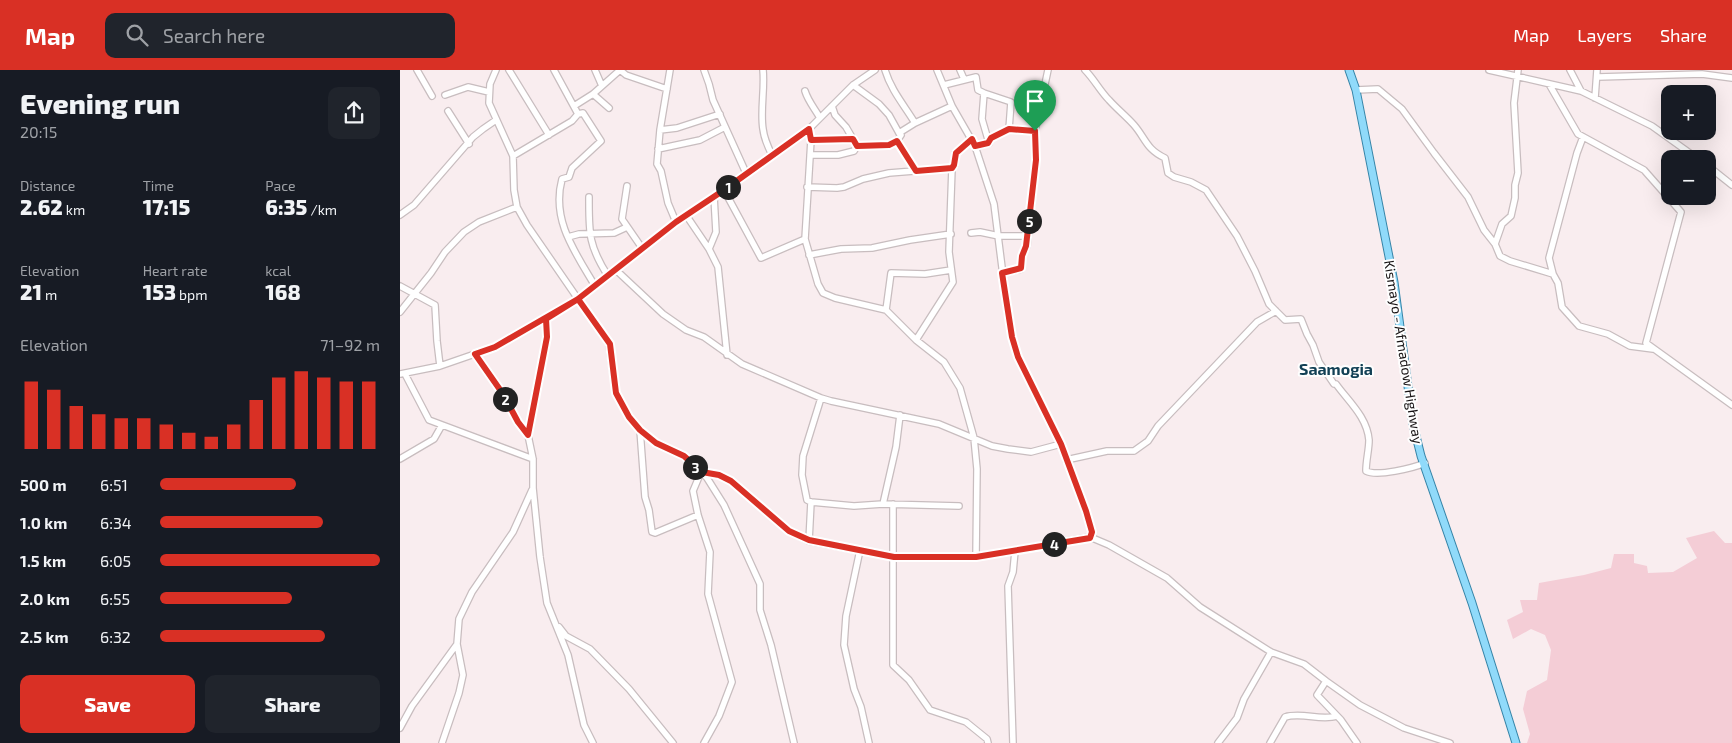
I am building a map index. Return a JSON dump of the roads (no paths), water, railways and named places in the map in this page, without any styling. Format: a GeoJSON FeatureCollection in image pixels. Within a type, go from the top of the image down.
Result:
{"type":"FeatureCollection","features":[{"type":"Feature","properties":{"kind":"main road","name":"Kismayo - Afmadow Highway"},"geometry":{"type":"LineString","coordinates":[[1349,70],[1356,90],[1394,282],[1412,424],[1421,456],[1472,603],[1516,743]]}},
{"type":"Feature","properties":{"kind":"street"},"geometry":{"type":"LineString","coordinates":[[416,70],[432,96]]}},
{"type":"Feature","properties":{"kind":"street"},"geometry":{"type":"LineString","coordinates":[[496,70],[490,84],[489,103],[513,156],[514,190],[517,208],[610,344],[616,393],[629,417],[640,430],[656,443],[684,456],[702,472],[708,478],[724,505],[760,584],[760,610],[771,645],[794,743]]}},
{"type":"Feature","properties":{"kind":"street"},"geometry":{"type":"LineString","coordinates":[[509,70],[550,135]]}},
{"type":"Feature","properties":{"kind":"street"},"geometry":{"type":"LineString","coordinates":[[554,70],[578,114]]}},
{"type":"Feature","properties":{"kind":"street"},"geometry":{"type":"LineString","coordinates":[[595,70],[602,86]]}},
{"type":"Feature","properties":{"kind":"street"},"geometry":{"type":"LineString","coordinates":[[574,106],[593,94],[620,70],[626,75],[667,89]]}},
{"type":"Feature","properties":{"kind":"street"},"geometry":{"type":"LineString","coordinates":[[670,70],[660,130],[657,164],[661,171],[668,203],[676,222]]}},
{"type":"Feature","properties":{"kind":"street"},"geometry":{"type":"LineString","coordinates":[[704,70],[713,100],[746,173]]}},
{"type":"Feature","properties":{"kind":"street"},"geometry":{"type":"LineString","coordinates":[[763,70],[762,126],[764,138],[772,155]]}},
{"type":"Feature","properties":{"kind":"street"},"geometry":{"type":"LineString","coordinates":[[533,459],[431,422],[403,374],[440,366],[495,347],[578,299],[676,222],[809,129],[853,85],[875,70]]}},
{"type":"Feature","properties":{"kind":"street"},"geometry":{"type":"LineString","coordinates":[[885,70],[894,91],[915,123]]}},
{"type":"Feature","properties":{"kind":"street"},"geometry":{"type":"LineString","coordinates":[[937,70],[952,106],[975,146],[994,204],[1012,337],[1018,357],[1061,444],[1086,511],[1092,532],[1090,538]]}},
{"type":"Feature","properties":{"kind":"street"},"geometry":{"type":"LineString","coordinates":[[960,70],[964,79]]}},
{"type":"Feature","properties":{"kind":"street"},"geometry":{"type":"LineString","coordinates":[[1002,273],[1021,268],[1028,236],[1036,160],[1035,131],[1048,70]]}},
{"type":"Feature","properties":{"kind":"street"},"geometry":{"type":"LineString","coordinates":[[1085,70],[1108,100],[1134,125],[1147,146],[1165,158],[1168,173],[1206,190],[1238,236],[1269,304],[1285,320],[1301,319],[1314,345],[1319,362],[1334,384],[1348,398],[1364,420],[1369,437],[1366,471],[1370,473],[1392,471],[1415,467],[1425,463]]}},
{"type":"Feature","properties":{"kind":"street"},"geometry":{"type":"LineString","coordinates":[[1489,70],[1581,92],[1652,126],[1685,150]]}},
{"type":"Feature","properties":{"kind":"street"},"geometry":{"type":"LineString","coordinates":[[1495,244],[1502,224],[1511,216],[1515,198],[1515,185],[1518,173],[1514,103],[1518,70]]}},
{"type":"Feature","properties":{"kind":"street"},"geometry":{"type":"LineString","coordinates":[[1570,70],[1581,92]]}},
{"type":"Feature","properties":{"kind":"street"},"geometry":{"type":"LineString","coordinates":[[1595,98],[1597,70]]}},
{"type":"Feature","properties":{"kind":"street"},"geometry":{"type":"LineString","coordinates":[[1598,77],[1702,74],[1732,78]]}},
{"type":"Feature","properties":{"kind":"street"},"geometry":{"type":"LineString","coordinates":[[944,85],[976,77],[979,92],[1011,102],[1009,129]]}},
{"type":"Feature","properties":{"kind":"street"},"geometry":{"type":"LineString","coordinates":[[1549,84],[1578,134],[1644,170],[1682,212],[1646,343],[1732,405]]}},
{"type":"Feature","properties":{"kind":"street"},"geometry":{"type":"LineString","coordinates":[[853,85],[879,104],[889,115],[900,134],[897,141],[889,145],[857,146]]}},
{"type":"Feature","properties":{"kind":"street"},"geometry":{"type":"LineString","coordinates":[[445,95],[468,87],[489,92]]}},
{"type":"Feature","properties":{"kind":"street"},"geometry":{"type":"LineString","coordinates":[[1356,90],[1378,89],[1402,109],[1468,197],[1484,230],[1495,244],[1500,256],[1510,261],[1553,274]]}},
{"type":"Feature","properties":{"kind":"street"},"geometry":{"type":"LineString","coordinates":[[805,91],[820,118]]}},
{"type":"Feature","properties":{"kind":"street"},"geometry":{"type":"LineString","coordinates":[[984,93],[982,119],[988,143]]}},
{"type":"Feature","properties":{"kind":"street"},"geometry":{"type":"LineString","coordinates":[[593,94],[609,108]]}},
{"type":"Feature","properties":{"kind":"street"},"geometry":{"type":"LineString","coordinates":[[832,106],[835,115],[846,127],[857,146]]}},
{"type":"Feature","properties":{"kind":"street"},"geometry":{"type":"LineString","coordinates":[[899,133],[915,123],[952,106]]}},
{"type":"Feature","properties":{"kind":"street"},"geometry":{"type":"LineString","coordinates":[[448,111],[468,144]]}},
{"type":"Feature","properties":{"kind":"street"},"geometry":{"type":"LineString","coordinates":[[513,156],[550,135],[578,114],[583,113],[601,142],[572,168],[568,177],[562,180],[559,211],[562,225],[595,286]]}},
{"type":"Feature","properties":{"kind":"street"},"geometry":{"type":"LineString","coordinates":[[660,130],[676,129],[720,114]]}},
{"type":"Feature","properties":{"kind":"street"},"geometry":{"type":"LineString","coordinates":[[400,215],[414,205],[483,129],[496,120]]}},
{"type":"Feature","properties":{"kind":"street"},"geometry":{"type":"LineString","coordinates":[[658,149],[700,140],[725,127]]}},
{"type":"Feature","properties":{"kind":"street"},"geometry":{"type":"LineString","coordinates":[[809,129],[811,140],[805,238],[818,284],[823,293],[835,298],[886,310],[916,340],[944,362],[960,388],[974,438],[977,469],[976,557]]}},
{"type":"Feature","properties":{"kind":"street"},"geometry":{"type":"LineString","coordinates":[[975,146],[988,143],[991,138],[1009,129],[1035,131]]}},
{"type":"Feature","properties":{"kind":"street"},"geometry":{"type":"LineString","coordinates":[[1583,137],[1549,258],[1553,274],[1558,283],[1562,307],[1579,326],[1608,334],[1630,346],[1654,349]]}},
{"type":"Feature","properties":{"kind":"street"},"geometry":{"type":"LineString","coordinates":[[811,140],[853,139]]}},
{"type":"Feature","properties":{"kind":"street"},"geometry":{"type":"LineString","coordinates":[[916,340],[953,282],[949,252],[952,168],[956,153],[972,139]]}},
{"type":"Feature","properties":{"kind":"street"},"geometry":{"type":"LineString","coordinates":[[897,141],[916,171]]}},
{"type":"Feature","properties":{"kind":"street"},"geometry":{"type":"LineString","coordinates":[[810,155],[838,155],[854,151],[857,146]]}},
{"type":"Feature","properties":{"kind":"street"},"geometry":{"type":"LineString","coordinates":[[807,187],[844,187],[863,179],[889,173],[952,168]]}},
{"type":"Feature","properties":{"kind":"street"},"geometry":{"type":"LineString","coordinates":[[1716,172],[1732,185]]}},
{"type":"Feature","properties":{"kind":"street"},"geometry":{"type":"LineString","coordinates":[[627,186],[621,216],[626,227],[642,248]]}},
{"type":"Feature","properties":{"kind":"street"},"geometry":{"type":"LineString","coordinates":[[724,190],[761,258],[805,238]]}},
{"type":"Feature","properties":{"kind":"street"},"geometry":{"type":"LineString","coordinates":[[710,249],[716,232],[714,196]]}},
{"type":"Feature","properties":{"kind":"street"},"geometry":{"type":"LineString","coordinates":[[589,197],[589,233],[597,259],[608,276]]}},
{"type":"Feature","properties":{"kind":"street"},"geometry":{"type":"LineString","coordinates":[[400,312],[445,252],[464,232],[479,222],[517,208]]}},
{"type":"Feature","properties":{"kind":"street"},"geometry":{"type":"LineString","coordinates":[[686,215],[710,249],[718,267],[727,355]]}},
{"type":"Feature","properties":{"kind":"street"},"geometry":{"type":"LineString","coordinates":[[568,237],[589,233],[614,233],[626,227]]}},
{"type":"Feature","properties":{"kind":"street"},"geometry":{"type":"LineString","coordinates":[[971,232],[999,236],[1028,236]]}},
{"type":"Feature","properties":{"kind":"street"},"geometry":{"type":"LineString","coordinates":[[809,255],[841,249],[872,248],[951,234]]}},
{"type":"Feature","properties":{"kind":"street"},"geometry":{"type":"LineString","coordinates":[[616,270],[663,314],[686,330],[704,337],[742,364],[821,398],[939,424],[992,446],[1031,452],[1061,444]]}},
{"type":"Feature","properties":{"kind":"street"},"geometry":{"type":"LineString","coordinates":[[886,310],[890,273],[925,274],[951,270]]}},
{"type":"Feature","properties":{"kind":"street"},"geometry":{"type":"LineString","coordinates":[[400,286],[435,305],[440,366]]}},
{"type":"Feature","properties":{"kind":"street"},"geometry":{"type":"LineString","coordinates":[[1066,460],[1107,451],[1134,451],[1148,441],[1158,426],[1257,322],[1276,311]]}},
{"type":"Feature","properties":{"kind":"street"},"geometry":{"type":"LineString","coordinates":[[546,319],[547,337],[528,435],[533,459],[533,488],[540,557],[546,603],[568,655],[584,725],[593,743]]}},
{"type":"Feature","properties":{"kind":"street"},"geometry":{"type":"LineString","coordinates":[[475,354],[503,394],[518,422],[528,435]]}},
{"type":"Feature","properties":{"kind":"street"},"geometry":{"type":"LineString","coordinates":[[821,398],[803,456],[802,475],[807,500],[854,506],[883,504],[959,506]]}},
{"type":"Feature","properties":{"kind":"street"},"geometry":{"type":"LineString","coordinates":[[883,504],[896,447],[900,415]]}},
{"type":"Feature","properties":{"kind":"street"},"geometry":{"type":"LineString","coordinates":[[400,458],[434,439],[442,426]]}},
{"type":"Feature","properties":{"kind":"street"},"geometry":{"type":"LineString","coordinates":[[640,430],[645,497],[652,532],[655,533],[698,515]]}},
{"type":"Feature","properties":{"kind":"street"},"geometry":{"type":"LineString","coordinates":[[702,472],[693,491],[698,515],[710,552],[708,594],[732,682],[719,716],[704,743]]}},
{"type":"Feature","properties":{"kind":"street"},"geometry":{"type":"LineString","coordinates":[[702,472],[719,475],[731,481],[789,531],[809,540],[894,557],[976,557],[1090,538],[1109,545],[1167,578],[1200,607],[1271,652],[1304,664],[1360,705],[1404,728],[1450,743]]}},
{"type":"Feature","properties":{"kind":"street"},"geometry":{"type":"LineString","coordinates":[[442,743],[460,693],[463,675],[457,644],[459,619],[472,592],[513,532],[533,488]]}},
{"type":"Feature","properties":{"kind":"street"},"geometry":{"type":"LineString","coordinates":[[809,540],[811,502]]}},
{"type":"Feature","properties":{"kind":"street"},"geometry":{"type":"LineString","coordinates":[[893,504],[893,665],[909,680],[930,710],[966,722],[986,739],[988,743]]}},
{"type":"Feature","properties":{"kind":"street"},"geometry":{"type":"LineString","coordinates":[[860,550],[846,616],[844,645],[869,743]]}},
{"type":"Feature","properties":{"kind":"street"},"geometry":{"type":"LineString","coordinates":[[1013,743],[1008,586],[1015,551]]}},
{"type":"Feature","properties":{"kind":"street"},"geometry":{"type":"LineString","coordinates":[[554,622],[566,636],[590,649],[629,689],[673,743]]}},
{"type":"Feature","properties":{"kind":"street"},"geometry":{"type":"LineString","coordinates":[[400,728],[412,706],[457,644]]}},
{"type":"Feature","properties":{"kind":"street"},"geometry":{"type":"LineString","coordinates":[[1218,743],[1237,718],[1244,699],[1271,652]]}},
{"type":"Feature","properties":{"kind":"street"},"geometry":{"type":"LineString","coordinates":[[1326,681],[1317,694],[1337,716],[1357,743]]}},
{"type":"Feature","properties":{"kind":"street"},"geometry":{"type":"LineString","coordinates":[[1270,743],[1285,717],[1292,715],[1330,718],[1337,716]]}},
{"type":"Feature","properties":{"kind":"district","name":"Saamogia"},"geometry":{"type":"Point","coordinates":[1336,368]}}]}
